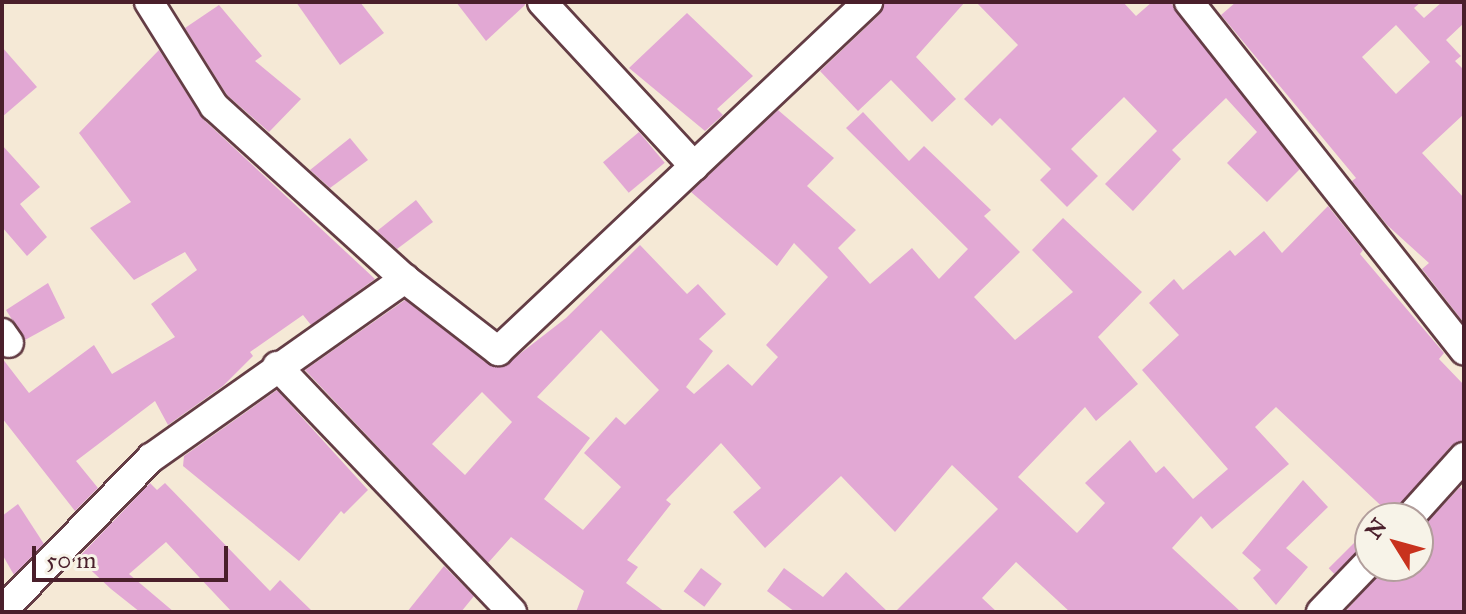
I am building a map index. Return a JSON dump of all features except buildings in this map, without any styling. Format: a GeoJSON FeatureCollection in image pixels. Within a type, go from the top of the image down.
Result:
{"type":"FeatureCollection","features":[{"type":"Feature","properties":{"kind":"street"},"geometry":{"type":"LineString","coordinates":[[149,2],[214,106],[405,279],[498,351],[868,2]]}},
{"type":"Feature","properties":{"kind":"street"},"geometry":{"type":"LineString","coordinates":[[542,2],[694,166]]}},
{"type":"Feature","properties":{"kind":"street"},"geometry":{"type":"LineString","coordinates":[[1189,2],[1464,350]]}},
{"type":"Feature","properties":{"kind":"street"},"geometry":{"type":"LineString","coordinates":[[2,611],[151,458],[277,366],[405,279]]}},
{"type":"Feature","properties":{"kind":"street"},"geometry":{"type":"LineString","coordinates":[[277,366],[512,612]]}},
{"type":"Feature","properties":{"kind":"street"},"geometry":{"type":"LineString","coordinates":[[1423,502],[1464,457]]}},
{"type":"Feature","properties":{"kind":"street"},"geometry":{"type":"LineString","coordinates":[[1321,612],[1354,578]]}}]}
